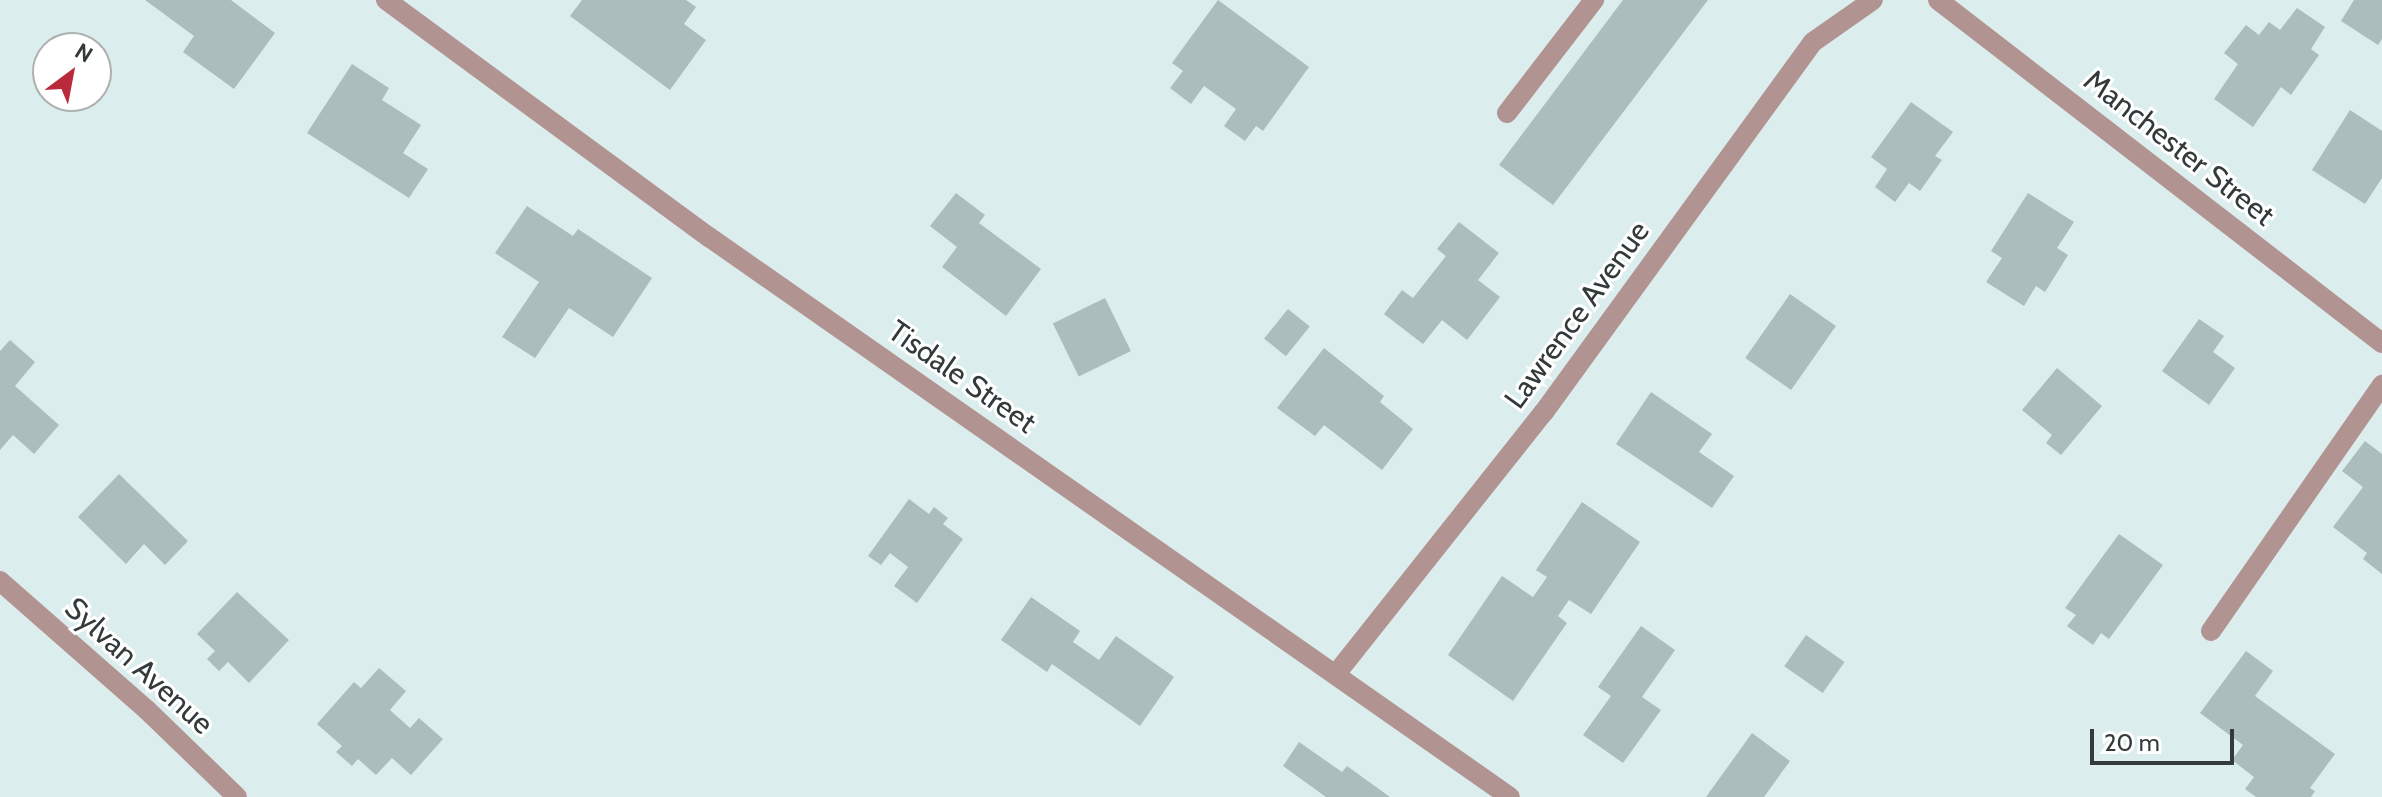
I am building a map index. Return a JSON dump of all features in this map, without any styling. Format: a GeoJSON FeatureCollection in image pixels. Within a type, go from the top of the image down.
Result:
{"type":"FeatureCollection","features":[{"type":"Feature","properties":{"kind":"street","name":"Tisdale Street"},"geometry":{"type":"LineString","coordinates":[[386,0],[709,237],[1510,797]]}},
{"type":"Feature","properties":{"kind":"street"},"geometry":{"type":"LineString","coordinates":[[1507,113],[1594,0]]}},
{"type":"Feature","properties":{"kind":"street","name":"Lawrence Avenue"},"geometry":{"type":"LineString","coordinates":[[1336,674],[1544,412],[1813,42],[1873,0]]}},
{"type":"Feature","properties":{"kind":"street","name":"Manchester Street"},"geometry":{"type":"LineString","coordinates":[[1938,0],[2382,343]]}},
{"type":"Feature","properties":{"kind":"street"},"geometry":{"type":"LineString","coordinates":[[2211,631],[2382,385]]}},
{"type":"Feature","properties":{"kind":"street","name":"Sylvan Avenue"},"geometry":{"type":"LineString","coordinates":[[0,581],[147,710],[237,797]]}},
{"type":"Feature","properties":{"kind":"building"},"geometry":{"type":"Polygon","coordinates":[[[145,0],[231,0],[275,33],[234,89],[183,52],[194,36],[145,0]]]}},
{"type":"Feature","properties":{"kind":"building"},"geometry":{"type":"Polygon","coordinates":[[[582,0],[686,0],[696,7],[684,24],[706,40],[670,90],[570,16],[582,0]]]}},
{"type":"Feature","properties":{"kind":"building"},"geometry":{"type":"Polygon","coordinates":[[[1218,0],[1309,67],[1263,131],[1256,126],[1245,141],[1224,126],[1236,109],[1204,86],[1191,104],[1170,88],[1183,71],[1172,63],[1218,0]]]}},
{"type":"Feature","properties":{"kind":"building"},"geometry":{"type":"Polygon","coordinates":[[[1623,0],[1708,0],[1553,205],[1499,165],[1623,0]]]}},
{"type":"Feature","properties":{"kind":"building"},"geometry":{"type":"Polygon","coordinates":[[[2354,0],[2382,0],[2382,39],[2378,45],[2341,21],[2354,0]]]}},
{"type":"Feature","properties":{"kind":"building"},"geometry":{"type":"Polygon","coordinates":[[[2297,8],[2325,27],[2311,49],[2319,55],[2291,95],[2281,87],[2253,127],[2214,99],[2238,64],[2224,53],[2246,25],[2259,35],[2269,22],[2280,30],[2297,8]]]}},
{"type":"Feature","properties":{"kind":"building"},"geometry":{"type":"Polygon","coordinates":[[[352,64],[389,88],[382,100],[421,125],[403,153],[428,169],[409,198],[307,133],[352,64]]]}},
{"type":"Feature","properties":{"kind":"building"},"geometry":{"type":"Polygon","coordinates":[[[1911,102],[1953,132],[1935,156],[1942,160],[1920,191],[1909,183],[1895,202],[1875,187],[1887,169],[1871,157],[1911,102]]]}},
{"type":"Feature","properties":{"kind":"building"},"geometry":{"type":"Polygon","coordinates":[[[2350,110],[2382,131],[2382,178],[2365,204],[2312,170],[2350,110]]]}},
{"type":"Feature","properties":{"kind":"building"},"geometry":{"type":"Polygon","coordinates":[[[956,193],[985,215],[979,223],[1041,269],[1006,316],[942,267],[957,247],[930,226],[956,193]]]}},
{"type":"Feature","properties":{"kind":"building"},"geometry":{"type":"Polygon","coordinates":[[[2028,193],[2074,222],[2057,248],[2068,255],[2045,292],[2036,286],[2024,306],[1986,282],[2002,258],[1991,251],[2028,193]]]}},
{"type":"Feature","properties":{"kind":"building"},"geometry":{"type":"Polygon","coordinates":[[[527,206],[573,236],[578,229],[652,278],[613,337],[569,308],[535,358],[502,337],[539,282],[495,253],[527,206]]]}},
{"type":"Feature","properties":{"kind":"building"},"geometry":{"type":"Polygon","coordinates":[[[1459,222],[1499,253],[1478,280],[1500,297],[1467,340],[1442,320],[1423,344],[1384,314],[1402,290],[1413,298],[1446,256],[1437,249],[1459,222]]]}},
{"type":"Feature","properties":{"kind":"building"},"geometry":{"type":"Polygon","coordinates":[[[1790,294],[1836,326],[1791,390],[1745,358],[1790,294]]]}},
{"type":"Feature","properties":{"kind":"building"},"geometry":{"type":"Polygon","coordinates":[[[1105,298],[1131,351],[1079,376],[1053,323],[1105,298]]]}},
{"type":"Feature","properties":{"kind":"building"},"geometry":{"type":"Polygon","coordinates":[[[1288,309],[1310,327],[1286,356],[1264,339],[1288,309]]]}},
{"type":"Feature","properties":{"kind":"building"},"geometry":{"type":"Polygon","coordinates":[[[2199,319],[2224,336],[2213,352],[2235,368],[2209,405],[2162,371],[2199,319]]]}},
{"type":"Feature","properties":{"kind":"building"},"geometry":{"type":"Polygon","coordinates":[[[10,340],[35,362],[15,386],[59,425],[34,454],[13,435],[0,450],[0,351],[10,340]]]}},
{"type":"Feature","properties":{"kind":"building"},"geometry":{"type":"Polygon","coordinates":[[[1324,348],[1384,396],[1380,402],[1413,429],[1382,470],[1324,425],[1315,436],[1277,408],[1324,348]]]}},
{"type":"Feature","properties":{"kind":"building"},"geometry":{"type":"Polygon","coordinates":[[[2057,368],[2102,406],[2061,455],[2046,443],[2052,435],[2022,410],[2057,368]]]}},
{"type":"Feature","properties":{"kind":"building"},"geometry":{"type":"Polygon","coordinates":[[[1651,392],[1712,434],[1699,452],[1734,476],[1712,508],[1616,444],[1651,392]]]}},
{"type":"Feature","properties":{"kind":"building"},"geometry":{"type":"Polygon","coordinates":[[[2365,441],[2382,454],[2382,574],[2363,559],[2367,553],[2333,527],[2363,487],[2342,471],[2365,441]]]}},
{"type":"Feature","properties":{"kind":"building"},"geometry":{"type":"Polygon","coordinates":[[[119,474],[188,541],[165,565],[144,544],[126,564],[78,517],[119,474]]]}},
{"type":"Feature","properties":{"kind":"building"},"geometry":{"type":"Polygon","coordinates":[[[909,499],[929,514],[934,507],[948,518],[943,524],[963,539],[917,603],[894,586],[908,567],[890,553],[881,565],[868,556],[909,499]]]}},
{"type":"Feature","properties":{"kind":"building"},"geometry":{"type":"Polygon","coordinates":[[[1582,502],[1640,542],[1591,614],[1569,600],[1558,616],[1567,623],[1513,701],[1448,655],[1502,576],[1533,597],[1547,577],[1536,570],[1582,502]]]}},
{"type":"Feature","properties":{"kind":"building"},"geometry":{"type":"Polygon","coordinates":[[[2119,534],[2163,565],[2109,639],[2101,633],[2093,645],[2067,626],[2076,615],[2065,608],[2119,534]]]}},
{"type":"Feature","properties":{"kind":"building"},"geometry":{"type":"Polygon","coordinates":[[[237,592],[289,640],[249,683],[228,662],[219,671],[207,659],[215,651],[197,634],[237,592]]]}},
{"type":"Feature","properties":{"kind":"building"},"geometry":{"type":"Polygon","coordinates":[[[1031,597],[1080,631],[1073,642],[1099,660],[1116,636],[1174,677],[1140,726],[1052,664],[1047,672],[1001,640],[1031,597]]]}},
{"type":"Feature","properties":{"kind":"building"},"geometry":{"type":"Polygon","coordinates":[[[1641,626],[1675,650],[1642,697],[1661,710],[1623,763],[1583,735],[1611,696],[1598,687],[1641,626]]]}},
{"type":"Feature","properties":{"kind":"building"},"geometry":{"type":"Polygon","coordinates":[[[1806,635],[1845,662],[1823,693],[1784,666],[1806,635]]]}},
{"type":"Feature","properties":{"kind":"building"},"geometry":{"type":"Polygon","coordinates":[[[2246,651],[2273,671],[2255,696],[2335,754],[2310,788],[2315,791],[2311,797],[2256,797],[2245,789],[2254,777],[2232,760],[2243,745],[2200,713],[2246,651]]]}},
{"type":"Feature","properties":{"kind":"building"},"geometry":{"type":"Polygon","coordinates":[[[379,668],[406,691],[390,710],[410,728],[419,718],[443,739],[411,775],[392,758],[376,775],[358,759],[352,766],[336,752],[342,746],[317,724],[354,682],[361,688],[379,668]]]}},
{"type":"Feature","properties":{"kind":"building"},"geometry":{"type":"Polygon","coordinates":[[[1752,733],[1790,761],[1764,797],[1706,797],[1752,733]]]}},
{"type":"Feature","properties":{"kind":"building"},"geometry":{"type":"Polygon","coordinates":[[[1299,742],[1342,772],[1347,766],[1390,797],[1326,797],[1283,766],[1299,742]]]}}]}
